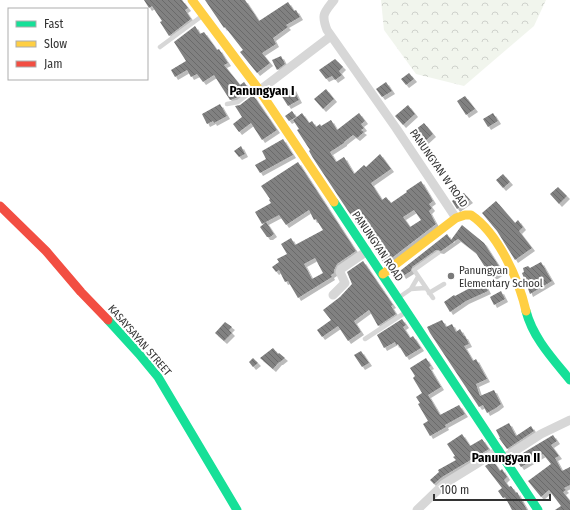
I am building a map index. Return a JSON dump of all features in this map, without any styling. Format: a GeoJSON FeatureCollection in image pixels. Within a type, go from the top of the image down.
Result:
{"type":"FeatureCollection","features":[{"type":"Feature","properties":{"kind":"street","name":"PANUNGYAN ROAD"},"geometry":{"type":"LineString","coordinates":[[192,0],[259,88],[538,510]]}},
{"type":"Feature","properties":{"kind":"street","name":"PANUNGYAN W ROAD"},"geometry":{"type":"LineString","coordinates":[[334,0],[323,16],[327,30],[396,128],[456,218],[472,215],[478,220],[503,254],[519,285],[531,327],[539,341],[570,380]]}},
{"type":"Feature","properties":{"kind":"street"},"geometry":{"type":"LineString","coordinates":[[259,88],[331,36]]}},
{"type":"Feature","properties":{"kind":"street","name":"KASAYSAYAN STREET"},"geometry":{"type":"LineString","coordinates":[[0,206],[46,251],[158,377],[237,510]]}},
{"type":"Feature","properties":{"kind":"street"},"geometry":{"type":"LineString","coordinates":[[382,274],[456,218]]}},
{"type":"Feature","properties":{"kind":"street"},"geometry":{"type":"LineString","coordinates":[[333,295],[345,283],[340,272],[342,269],[367,251]]}},
{"type":"Feature","properties":{"kind":"street"},"geometry":{"type":"LineString","coordinates":[[504,458],[531,440],[570,420]]}},
{"type":"Feature","properties":{"kind":"street"},"geometry":{"type":"LineString","coordinates":[[417,510],[444,484],[499,450]]}},
{"type":"Feature","properties":{"kind":"lane"},"geometry":{"type":"LineString","coordinates":[[160,47],[203,15]]}},
{"type":"Feature","properties":{"kind":"lane"},"geometry":{"type":"LineString","coordinates":[[227,104],[238,102],[259,88]]}},
{"type":"Feature","properties":{"kind":"lane"},"geometry":{"type":"LineString","coordinates":[[433,298],[414,270],[438,253]]}},
{"type":"Feature","properties":{"kind":"lane"},"geometry":{"type":"LineString","coordinates":[[398,298],[411,289],[418,277]]}},
{"type":"Feature","properties":{"kind":"lane"},"geometry":{"type":"LineString","coordinates":[[429,293],[444,284]]}},
{"type":"Feature","properties":{"kind":"lane"},"geometry":{"type":"LineString","coordinates":[[411,289],[425,288]]}},
{"type":"Feature","properties":{"kind":"lane"},"geometry":{"type":"LineString","coordinates":[[365,339],[406,312]]}},
{"type":"Feature","properties":{"kind":"green space"},"geometry":{"type":"Polygon","coordinates":[[[381,0],[546,0],[534,26],[464,86],[416,74],[384,30],[381,0]]]}},
{"type":"Feature","properties":{"kind":"building"},"geometry":{"type":"Polygon","coordinates":[[[144,0],[182,0],[188,8],[185,10],[191,19],[169,36],[160,22],[162,21],[152,6],[149,8],[144,0]]]}},
{"type":"Feature","properties":{"kind":"building"},"geometry":{"type":"Polygon","coordinates":[[[205,0],[245,0],[259,21],[288,2],[294,11],[296,10],[300,17],[286,25],[288,27],[273,38],[276,44],[262,53],[270,63],[257,73],[240,52],[243,50],[225,27],[224,28],[205,0]]]}},
{"type":"Feature","properties":{"kind":"building"},"geometry":{"type":"Polygon","coordinates":[[[195,26],[200,34],[204,32],[217,50],[219,49],[228,63],[224,65],[240,85],[244,82],[249,89],[236,98],[230,100],[214,75],[203,82],[197,74],[191,77],[187,70],[175,77],[171,70],[186,61],[174,42],[195,26]]]}},
{"type":"Feature","properties":{"kind":"building"},"geometry":{"type":"Polygon","coordinates":[[[281,56],[285,64],[277,70],[272,60],[281,56]]]}},
{"type":"Feature","properties":{"kind":"building"},"geometry":{"type":"Polygon","coordinates":[[[335,59],[343,67],[339,71],[342,75],[335,80],[332,76],[326,79],[319,70],[335,59]]]}},
{"type":"Feature","properties":{"kind":"building"},"geometry":{"type":"Polygon","coordinates":[[[409,73],[414,79],[406,85],[401,79],[409,73]]]}},
{"type":"Feature","properties":{"kind":"building"},"geometry":{"type":"Polygon","coordinates":[[[386,82],[392,91],[382,97],[376,89],[386,82]]]}},
{"type":"Feature","properties":{"kind":"building"},"geometry":{"type":"Polygon","coordinates":[[[293,88],[299,100],[288,106],[281,95],[293,88]]]}},
{"type":"Feature","properties":{"kind":"building"},"geometry":{"type":"Polygon","coordinates":[[[326,89],[334,99],[323,109],[314,99],[326,89]]]}},
{"type":"Feature","properties":{"kind":"building"},"geometry":{"type":"Polygon","coordinates":[[[253,95],[277,130],[262,140],[251,123],[239,132],[233,124],[242,117],[235,106],[240,105],[253,95]]]}},
{"type":"Feature","properties":{"kind":"building"},"geometry":{"type":"Polygon","coordinates":[[[465,96],[475,109],[466,115],[457,101],[465,96]]]}},
{"type":"Feature","properties":{"kind":"building"},"geometry":{"type":"Polygon","coordinates":[[[220,104],[227,116],[214,123],[213,121],[207,124],[202,114],[220,104]]]}},
{"type":"Feature","properties":{"kind":"building"},"geometry":{"type":"Polygon","coordinates":[[[408,105],[415,114],[403,125],[395,116],[408,105]]]}},
{"type":"Feature","properties":{"kind":"building"},"geometry":{"type":"Polygon","coordinates":[[[292,111],[296,117],[289,121],[285,116],[292,111]]]}},
{"type":"Feature","properties":{"kind":"building"},"geometry":{"type":"Polygon","coordinates":[[[302,113],[309,123],[312,121],[316,127],[320,124],[321,126],[331,120],[337,130],[359,113],[365,121],[361,124],[364,128],[361,130],[364,132],[357,138],[353,135],[330,152],[336,162],[344,157],[354,174],[364,165],[366,167],[380,154],[391,169],[371,183],[382,200],[386,197],[391,203],[421,181],[433,201],[429,204],[432,208],[429,211],[436,224],[384,264],[379,255],[380,254],[371,243],[374,241],[366,230],[362,232],[313,158],[293,120],[302,113]],[[414,210],[403,217],[410,227],[421,220],[414,210]]]}},
{"type":"Feature","properties":{"kind":"building"},"geometry":{"type":"Polygon","coordinates":[[[493,113],[498,121],[488,127],[483,119],[493,113]]]}},
{"type":"Feature","properties":{"kind":"building"},"geometry":{"type":"Polygon","coordinates":[[[424,123],[433,134],[421,145],[411,133],[424,123]]]}},
{"type":"Feature","properties":{"kind":"building"},"geometry":{"type":"Polygon","coordinates":[[[283,139],[293,155],[260,173],[255,165],[266,159],[262,151],[283,139]]]}},
{"type":"Feature","properties":{"kind":"building"},"geometry":{"type":"Polygon","coordinates":[[[241,146],[245,154],[239,157],[234,151],[241,146]]]}},
{"type":"Feature","properties":{"kind":"building"},"geometry":{"type":"Polygon","coordinates":[[[298,162],[356,251],[337,264],[334,273],[331,275],[332,277],[298,298],[288,281],[285,282],[279,270],[276,272],[272,267],[279,262],[277,259],[287,254],[281,244],[291,238],[295,245],[323,230],[316,219],[314,220],[309,210],[286,225],[279,215],[262,224],[255,212],[271,203],[261,186],[298,162]],[[315,258],[304,264],[312,279],[323,273],[315,258]]]}},
{"type":"Feature","properties":{"kind":"building"},"geometry":{"type":"Polygon","coordinates":[[[503,174],[510,182],[503,188],[496,180],[503,174]]]}},
{"type":"Feature","properties":{"kind":"building"},"geometry":{"type":"Polygon","coordinates":[[[558,187],[567,196],[559,204],[550,194],[558,187]]]}},
{"type":"Feature","properties":{"kind":"building"},"geometry":{"type":"Polygon","coordinates":[[[464,193],[470,200],[457,209],[452,201],[464,193]]]}},
{"type":"Feature","properties":{"kind":"building"},"geometry":{"type":"Polygon","coordinates":[[[496,201],[515,223],[518,220],[523,227],[519,231],[532,248],[515,260],[497,231],[482,213],[496,201]]]}},
{"type":"Feature","properties":{"kind":"building"},"geometry":{"type":"Polygon","coordinates":[[[266,222],[274,234],[270,237],[267,237],[260,227],[266,222]]]}},
{"type":"Feature","properties":{"kind":"building"},"geometry":{"type":"Polygon","coordinates":[[[462,225],[484,243],[502,271],[492,278],[476,253],[458,239],[441,251],[436,250],[412,267],[411,271],[403,276],[400,271],[447,234],[451,240],[462,225]]]}},
{"type":"Feature","properties":{"kind":"building"},"geometry":{"type":"Polygon","coordinates":[[[363,261],[393,305],[391,306],[396,314],[378,326],[369,310],[354,321],[361,332],[348,341],[338,326],[322,337],[317,330],[331,320],[323,310],[340,297],[352,284],[347,272],[363,261]]]}},
{"type":"Feature","properties":{"kind":"building"},"geometry":{"type":"Polygon","coordinates":[[[541,262],[552,281],[530,294],[522,273],[524,272],[523,268],[528,266],[530,268],[541,262]]]}},
{"type":"Feature","properties":{"kind":"building"},"geometry":{"type":"Polygon","coordinates":[[[483,281],[488,291],[466,301],[450,312],[444,302],[454,295],[455,296],[483,281]]]}},
{"type":"Feature","properties":{"kind":"building"},"geometry":{"type":"Polygon","coordinates":[[[501,291],[505,299],[494,305],[490,297],[501,291]]]}},
{"type":"Feature","properties":{"kind":"building"},"geometry":{"type":"Polygon","coordinates":[[[402,319],[406,325],[403,327],[410,338],[413,336],[421,348],[406,357],[398,344],[396,345],[395,342],[384,348],[377,335],[402,319]]]}},
{"type":"Feature","properties":{"kind":"building"},"geometry":{"type":"Polygon","coordinates":[[[442,320],[446,327],[452,324],[456,332],[460,329],[469,344],[464,346],[473,361],[476,359],[487,379],[476,384],[480,396],[494,390],[501,404],[487,413],[483,405],[479,407],[427,327],[442,320]]]}},
{"type":"Feature","properties":{"kind":"building"},"geometry":{"type":"Polygon","coordinates":[[[225,322],[232,327],[229,330],[232,333],[224,341],[215,333],[225,322]]]}},
{"type":"Feature","properties":{"kind":"building"},"geometry":{"type":"Polygon","coordinates":[[[273,348],[278,354],[279,353],[285,358],[273,369],[260,358],[273,348]]]}},
{"type":"Feature","properties":{"kind":"building"},"geometry":{"type":"Polygon","coordinates":[[[361,351],[369,363],[362,367],[354,355],[361,351]]]}},
{"type":"Feature","properties":{"kind":"building"},"geometry":{"type":"Polygon","coordinates":[[[253,358],[258,363],[253,367],[249,362],[253,358]]]}},
{"type":"Feature","properties":{"kind":"building"},"geometry":{"type":"Polygon","coordinates":[[[426,358],[431,366],[429,367],[441,387],[428,395],[440,415],[459,405],[465,414],[445,425],[446,427],[430,436],[423,424],[428,421],[418,404],[420,403],[416,397],[422,393],[413,378],[415,376],[410,368],[426,358]]]}},
{"type":"Feature","properties":{"kind":"building"},"geometry":{"type":"Polygon","coordinates":[[[509,423],[516,436],[531,426],[534,431],[507,449],[499,438],[496,430],[509,423]]]}},
{"type":"Feature","properties":{"kind":"building"},"geometry":{"type":"Polygon","coordinates":[[[462,434],[470,446],[482,439],[489,449],[442,477],[434,484],[430,480],[439,472],[438,470],[456,460],[447,444],[462,434]]]}},
{"type":"Feature","properties":{"kind":"building"},"geometry":{"type":"Polygon","coordinates":[[[553,435],[557,441],[551,445],[559,456],[555,458],[562,471],[570,467],[570,485],[564,488],[566,490],[563,492],[570,501],[570,510],[555,510],[561,506],[549,490],[541,497],[528,481],[551,464],[543,454],[521,467],[517,461],[525,456],[523,453],[553,435]]]}},
{"type":"Feature","properties":{"kind":"building"},"geometry":{"type":"Polygon","coordinates":[[[493,461],[500,471],[502,469],[507,477],[504,480],[509,487],[511,486],[516,493],[517,492],[527,510],[512,510],[505,497],[503,498],[498,491],[502,488],[485,466],[493,461]]]}},
{"type":"Feature","properties":{"kind":"traffic: fast"},"geometry":{"type":"LineString","coordinates":[[334,202],[538,510]]}},
{"type":"Feature","properties":{"kind":"traffic: fast"},"geometry":{"type":"LineString","coordinates":[[526,311],[533,330],[550,356],[570,380]]}},
{"type":"Feature","properties":{"kind":"traffic: fast"},"geometry":{"type":"LineString","coordinates":[[108,320],[158,377],[237,510]]}},
{"type":"Feature","properties":{"kind":"traffic: slow"},"geometry":{"type":"LineString","coordinates":[[192,0],[257,87],[334,202]]}},
{"type":"Feature","properties":{"kind":"traffic: slow"},"geometry":{"type":"LineString","coordinates":[[383,274],[456,218],[471,215],[490,233],[506,258],[518,285],[526,311]]}},
{"type":"Feature","properties":{"kind":"traffic: jam"},"geometry":{"type":"LineString","coordinates":[[0,206],[46,251],[81,292],[108,320]]}},
{"type":"Feature","properties":{"kind":"place","name":"Panungyan Elementary School"},"geometry":{"type":"Point","coordinates":[451,276]}},
{"type":"Feature","properties":{"kind":"district","name":"Panungyan I"},"geometry":{"type":"Point","coordinates":[262,90]}},
{"type":"Feature","properties":{"kind":"district","name":"Panungyan II"},"geometry":{"type":"Point","coordinates":[506,457]}}]}
